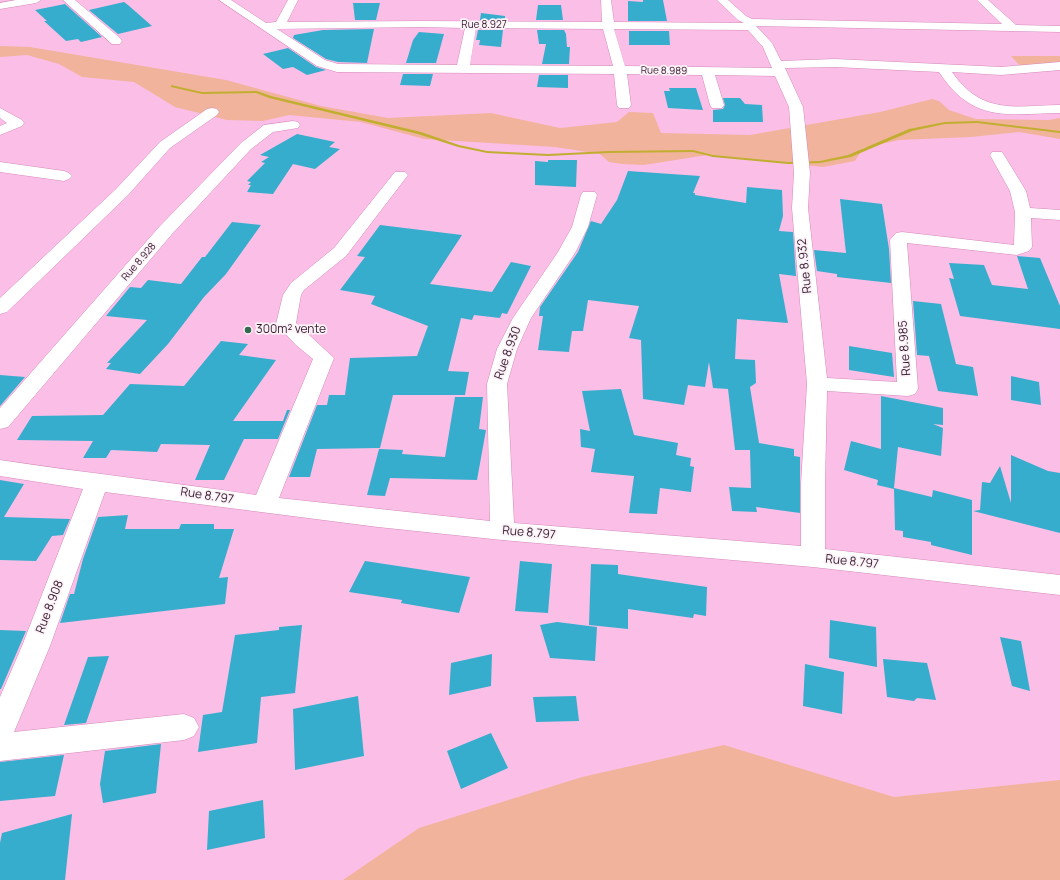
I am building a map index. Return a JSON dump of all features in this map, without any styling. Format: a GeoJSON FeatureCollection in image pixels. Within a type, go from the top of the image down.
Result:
{"type":"FeatureCollection","features":[{"type":"Feature","properties":{"kind":"street"},"geometry":{"type":"LineString","coordinates":[[0,6],[36,0]]}},
{"type":"Feature","properties":{"kind":"street"},"geometry":{"type":"LineString","coordinates":[[68,0],[116,41]]}},
{"type":"Feature","properties":{"kind":"street"},"geometry":{"type":"LineString","coordinates":[[224,0],[264,26]]}},
{"type":"Feature","properties":{"kind":"street"},"geometry":{"type":"LineString","coordinates":[[280,25],[293,0]]}},
{"type":"Feature","properties":{"kind":"street"},"geometry":{"type":"LineString","coordinates":[[606,0],[608,25],[620,70],[624,105]]}},
{"type":"Feature","properties":{"kind":"street","name":"Rue 8.932"},"geometry":{"type":"LineString","coordinates":[[722,0],[751,25],[768,46],[796,107],[802,173],[800,208],[813,330],[817,384],[812,484],[813,557]]}},
{"type":"Feature","properties":{"kind":"street"},"geometry":{"type":"LineString","coordinates":[[982,0],[1012,27]]}},
{"type":"Feature","properties":{"kind":"street","name":"Rue 8.927"},"geometry":{"type":"LineString","coordinates":[[264,26],[751,25],[1012,27],[1060,29]]}},
{"type":"Feature","properties":{"kind":"street","name":"Rue 8.989"},"geometry":{"type":"LineString","coordinates":[[264,26],[321,63],[330,67],[365,69],[463,68],[708,72],[778,69],[834,63],[942,67],[1000,71],[1060,66]]}},
{"type":"Feature","properties":{"kind":"street"},"geometry":{"type":"LineString","coordinates":[[463,68],[471,26]]}},
{"type":"Feature","properties":{"kind":"street"},"geometry":{"type":"LineString","coordinates":[[942,67],[952,82],[973,102],[990,108],[1060,109]]}},
{"type":"Feature","properties":{"kind":"street"},"geometry":{"type":"LineString","coordinates":[[708,72],[717,105]]}},
{"type":"Feature","properties":{"kind":"street"},"geometry":{"type":"LineString","coordinates":[[0,112],[17,123],[0,131]]}},
{"type":"Feature","properties":{"kind":"street"},"geometry":{"type":"LineString","coordinates":[[0,308],[122,192],[166,146],[212,112]]}},
{"type":"Feature","properties":{"kind":"street","name":"Rue 8.928"},"geometry":{"type":"LineString","coordinates":[[0,422],[166,230],[246,146],[270,128],[293,125]]}},
{"type":"Feature","properties":{"kind":"street"},"geometry":{"type":"LineString","coordinates":[[997,155],[1018,191],[1023,212],[1060,215]]}},
{"type":"Feature","properties":{"kind":"street"},"geometry":{"type":"LineString","coordinates":[[0,168],[64,176]]}},
{"type":"Feature","properties":{"kind":"street"},"geometry":{"type":"LineString","coordinates":[[264,505],[324,358],[303,341],[286,324],[292,295],[297,287],[340,252],[400,175]]}},
{"type":"Feature","properties":{"kind":"street","name":"Rue 8.930"},"geometry":{"type":"LineString","coordinates":[[502,531],[496,384],[507,349],[522,318],[566,253],[580,227],[589,194]]}},
{"type":"Feature","properties":{"kind":"street","name":"Rue 8.985"},"geometry":{"type":"LineString","coordinates":[[817,384],[908,389],[898,240],[902,237],[910,237],[1017,250],[1024,246],[1023,212]]}},
{"type":"Feature","properties":{"kind":"street","name":"Rue 8.797"},"geometry":{"type":"LineString","coordinates":[[0,468],[97,483],[165,490],[264,505],[502,531],[813,557],[1060,585]]}},
{"type":"Feature","properties":{"kind":"street","name":"Rue 8.908"},"geometry":{"type":"LineString","coordinates":[[0,730],[36,646],[97,483]]}},
{"type":"Feature","properties":{"kind":"street"},"geometry":{"type":"LineString","coordinates":[[0,747],[184,727]]}},
{"type":"Feature","properties":{"kind":"shaded area"},"geometry":{"type":"Polygon","coordinates":[[[0,46],[30,47],[226,80],[321,106],[388,118],[491,113],[560,128],[617,122],[629,112],[653,113],[661,133],[750,135],[880,112],[932,99],[939,101],[949,110],[976,119],[1049,120],[1060,118],[1060,139],[1019,132],[971,137],[899,140],[863,148],[855,161],[823,167],[707,155],[644,165],[622,164],[609,162],[600,154],[555,147],[424,139],[361,122],[289,115],[263,121],[227,120],[175,107],[134,82],[82,77],[59,64],[27,55],[0,57],[0,46]]]}},
{"type":"Feature","properties":{"kind":"shaded area"},"geometry":{"type":"Polygon","coordinates":[[[1011,56],[1060,56],[1060,70],[1021,67],[1011,56]]]}},
{"type":"Feature","properties":{"kind":"shaded area"},"geometry":{"type":"Polygon","coordinates":[[[724,745],[894,797],[1060,780],[1060,880],[343,880],[419,828],[582,777],[724,745]]]}},
{"type":"Feature","properties":{"kind":"building"},"geometry":{"type":"Polygon","coordinates":[[[643,0],[663,0],[667,21],[628,21],[628,1],[643,2],[643,0]]]}},
{"type":"Feature","properties":{"kind":"building"},"geometry":{"type":"Polygon","coordinates":[[[124,2],[152,26],[118,34],[89,10],[124,2]]]}},
{"type":"Feature","properties":{"kind":"building"},"geometry":{"type":"Polygon","coordinates":[[[353,3],[380,3],[376,20],[355,20],[353,3]]]}},
{"type":"Feature","properties":{"kind":"building"},"geometry":{"type":"Polygon","coordinates":[[[65,4],[102,37],[81,42],[78,39],[66,41],[44,21],[47,21],[35,10],[65,4]]]}},
{"type":"Feature","properties":{"kind":"building"},"geometry":{"type":"Polygon","coordinates":[[[538,5],[561,5],[563,20],[536,20],[538,5]]]}},
{"type":"Feature","properties":{"kind":"building"},"geometry":{"type":"Polygon","coordinates":[[[481,13],[505,16],[505,20],[480,20],[481,13]]]}},
{"type":"Feature","properties":{"kind":"building"},"geometry":{"type":"Polygon","coordinates":[[[374,29],[367,63],[338,62],[326,59],[293,38],[294,35],[323,30],[374,29]]]}},
{"type":"Feature","properties":{"kind":"building"},"geometry":{"type":"Polygon","coordinates":[[[478,30],[503,30],[501,47],[479,45],[480,40],[476,40],[478,30]]]}},
{"type":"Feature","properties":{"kind":"building"},"geometry":{"type":"Polygon","coordinates":[[[537,30],[564,30],[566,34],[567,47],[570,47],[569,64],[542,64],[546,44],[539,44],[537,30]]]}},
{"type":"Feature","properties":{"kind":"building"},"geometry":{"type":"Polygon","coordinates":[[[629,31],[669,31],[670,45],[629,45],[629,31]]]}},
{"type":"Feature","properties":{"kind":"building"},"geometry":{"type":"Polygon","coordinates":[[[419,32],[444,34],[436,63],[406,63],[413,40],[419,32]]]}},
{"type":"Feature","properties":{"kind":"building"},"geometry":{"type":"Polygon","coordinates":[[[288,48],[316,67],[326,70],[307,75],[293,67],[283,69],[263,54],[288,48]]]}},
{"type":"Feature","properties":{"kind":"building"},"geometry":{"type":"Polygon","coordinates":[[[403,74],[433,74],[430,86],[400,85],[403,74]]]}},
{"type":"Feature","properties":{"kind":"building"},"geometry":{"type":"Polygon","coordinates":[[[539,75],[568,75],[568,88],[537,87],[539,75]]]}},
{"type":"Feature","properties":{"kind":"building"},"geometry":{"type":"Polygon","coordinates":[[[669,88],[696,88],[703,110],[668,108],[664,91],[670,91],[669,88]]]}},
{"type":"Feature","properties":{"kind":"building"},"geometry":{"type":"Polygon","coordinates":[[[723,98],[740,98],[745,104],[762,105],[763,122],[713,122],[713,110],[723,109],[725,105],[723,98]]]}},
{"type":"Feature","properties":{"kind":"building"},"geometry":{"type":"Polygon","coordinates":[[[297,134],[335,142],[329,147],[340,149],[315,169],[293,164],[273,194],[247,192],[251,185],[248,185],[251,182],[247,181],[265,163],[261,162],[269,157],[260,155],[297,134]]]}},
{"type":"Feature","properties":{"kind":"building"},"geometry":{"type":"Polygon","coordinates":[[[548,160],[577,160],[576,187],[535,185],[535,161],[548,162],[548,160]]]}},
{"type":"Feature","properties":{"kind":"building"},"geometry":{"type":"Polygon","coordinates":[[[628,171],[700,176],[693,193],[695,193],[695,195],[746,203],[747,187],[782,190],[783,216],[779,231],[793,232],[796,276],[779,274],[788,323],[737,319],[735,359],[755,360],[756,383],[750,387],[759,443],[794,449],[794,456],[800,457],[800,513],[756,507],[757,512],[732,511],[729,487],[751,488],[750,450],[735,450],[728,389],[713,388],[709,362],[705,387],[688,385],[684,405],[643,399],[641,340],[629,338],[639,306],[588,300],[583,331],[572,331],[569,352],[538,350],[543,316],[539,316],[540,307],[578,252],[591,221],[601,224],[617,200],[628,171]]]}},
{"type":"Feature","properties":{"kind":"building"},"geometry":{"type":"Polygon","coordinates":[[[840,199],[882,204],[889,249],[891,283],[837,277],[837,274],[817,271],[814,250],[846,253],[840,199]]]}},
{"type":"Feature","properties":{"kind":"building"},"geometry":{"type":"Polygon","coordinates":[[[232,222],[261,225],[226,274],[204,297],[168,344],[140,374],[106,369],[111,363],[107,363],[147,320],[106,316],[130,287],[141,288],[148,280],[181,284],[202,257],[205,257],[232,222]]]}},
{"type":"Feature","properties":{"kind":"building"},"geometry":{"type":"Polygon","coordinates":[[[380,225],[462,235],[430,284],[492,292],[511,262],[531,266],[507,314],[502,313],[500,318],[474,315],[472,320],[461,318],[448,371],[469,372],[465,395],[393,395],[380,448],[317,449],[310,477],[289,477],[317,405],[327,405],[329,395],[345,395],[350,358],[417,356],[428,326],[371,304],[375,296],[340,290],[365,257],[357,256],[380,225]]]}},
{"type":"Feature","properties":{"kind":"building"},"geometry":{"type":"Polygon","coordinates":[[[1017,256],[1040,258],[1060,306],[1060,329],[960,316],[949,278],[954,279],[949,263],[984,265],[992,285],[1028,289],[1017,256]]]}},
{"type":"Feature","properties":{"kind":"building"},"geometry":{"type":"Polygon","coordinates":[[[913,301],[941,304],[956,364],[973,367],[978,396],[938,391],[929,356],[917,355],[913,301]]]}},
{"type":"Feature","properties":{"kind":"building"},"geometry":{"type":"Polygon","coordinates":[[[221,341],[248,344],[239,355],[276,360],[233,421],[283,421],[287,410],[290,410],[278,439],[244,439],[224,480],[195,480],[210,445],[161,444],[157,452],[111,450],[106,458],[83,458],[93,441],[17,440],[32,416],[103,415],[130,384],[184,386],[221,341]]]}},
{"type":"Feature","properties":{"kind":"building"},"geometry":{"type":"Polygon","coordinates":[[[849,346],[892,353],[894,377],[849,370],[849,346]]]}},
{"type":"Feature","properties":{"kind":"building"},"geometry":{"type":"Polygon","coordinates":[[[0,375],[25,377],[0,406],[0,375]]]}},
{"type":"Feature","properties":{"kind":"building"},"geometry":{"type":"Polygon","coordinates":[[[1011,376],[1039,382],[1041,405],[1011,400],[1011,376]]]}},
{"type":"Feature","properties":{"kind":"building"},"geometry":{"type":"Polygon","coordinates":[[[621,389],[634,435],[678,443],[676,455],[691,458],[690,466],[694,467],[691,492],[660,488],[657,514],[629,513],[634,476],[591,472],[595,449],[581,447],[580,429],[590,431],[582,391],[621,389]]]}},
{"type":"Feature","properties":{"kind":"building"},"geometry":{"type":"Polygon","coordinates":[[[881,396],[943,408],[943,425],[933,424],[943,428],[941,456],[898,447],[894,488],[932,497],[933,490],[972,500],[972,555],[931,545],[931,542],[903,537],[903,531],[895,530],[894,489],[877,485],[878,480],[844,470],[851,441],[881,449],[881,396]]]}},
{"type":"Feature","properties":{"kind":"building"},"geometry":{"type":"Polygon","coordinates":[[[455,397],[483,397],[479,429],[486,430],[477,480],[390,478],[385,496],[367,495],[379,449],[403,450],[402,454],[445,457],[455,397]]]}},
{"type":"Feature","properties":{"kind":"building"},"geometry":{"type":"Polygon","coordinates":[[[1011,455],[1048,471],[1060,473],[1060,533],[973,511],[980,510],[982,482],[990,483],[1000,466],[1011,503],[1011,455]]]}},
{"type":"Feature","properties":{"kind":"building"},"geometry":{"type":"Polygon","coordinates":[[[0,480],[24,484],[4,517],[70,519],[63,535],[52,536],[36,561],[0,560],[0,480]]]}},
{"type":"Feature","properties":{"kind":"building"},"geometry":{"type":"Polygon","coordinates":[[[128,515],[125,529],[179,529],[181,524],[214,524],[214,529],[234,529],[219,578],[228,577],[225,604],[60,623],[70,594],[74,594],[83,559],[98,517],[128,515]]]}},
{"type":"Feature","properties":{"kind":"building"},"geometry":{"type":"Polygon","coordinates":[[[365,561],[470,577],[459,613],[401,603],[402,600],[349,592],[365,561]]]}},
{"type":"Feature","properties":{"kind":"building"},"geometry":{"type":"Polygon","coordinates":[[[520,561],[552,564],[548,613],[515,611],[520,561]]]}},
{"type":"Feature","properties":{"kind":"building"},"geometry":{"type":"Polygon","coordinates":[[[591,564],[618,565],[618,574],[707,587],[706,616],[694,614],[693,618],[628,609],[628,629],[589,625],[591,564]]]}},
{"type":"Feature","properties":{"kind":"building"},"geometry":{"type":"Polygon","coordinates":[[[830,620],[876,627],[877,667],[829,658],[830,620]]]}},
{"type":"Feature","properties":{"kind":"building"},"geometry":{"type":"Polygon","coordinates":[[[557,622],[597,627],[595,661],[550,658],[540,625],[557,622]]]}},
{"type":"Feature","properties":{"kind":"building"},"geometry":{"type":"Polygon","coordinates":[[[302,625],[295,693],[261,697],[257,743],[198,752],[203,715],[222,712],[235,635],[279,630],[279,627],[302,625]]]}},
{"type":"Feature","properties":{"kind":"building"},"geometry":{"type":"Polygon","coordinates":[[[0,630],[26,631],[1,689],[0,689],[0,630]]]}},
{"type":"Feature","properties":{"kind":"building"},"geometry":{"type":"Polygon","coordinates":[[[1000,637],[1021,641],[1030,691],[1012,686],[1000,637]]]}},
{"type":"Feature","properties":{"kind":"building"},"geometry":{"type":"Polygon","coordinates":[[[492,654],[491,686],[449,695],[451,663],[492,654]]]}},
{"type":"Feature","properties":{"kind":"building"},"geometry":{"type":"Polygon","coordinates":[[[109,656],[86,723],[64,725],[88,657],[109,656]]]}},
{"type":"Feature","properties":{"kind":"building"},"geometry":{"type":"Polygon","coordinates":[[[883,659],[927,663],[936,700],[917,698],[914,701],[887,697],[883,659]]]}},
{"type":"Feature","properties":{"kind":"building"},"geometry":{"type":"Polygon","coordinates":[[[805,664],[844,672],[842,714],[803,706],[805,664]]]}},
{"type":"Feature","properties":{"kind":"building"},"geometry":{"type":"Polygon","coordinates":[[[358,696],[364,756],[295,770],[293,709],[358,696]]]}},
{"type":"Feature","properties":{"kind":"building"},"geometry":{"type":"Polygon","coordinates":[[[576,696],[579,721],[536,722],[533,697],[576,696]]]}},
{"type":"Feature","properties":{"kind":"building"},"geometry":{"type":"Polygon","coordinates":[[[491,733],[508,768],[461,789],[447,751],[491,733]]]}},
{"type":"Feature","properties":{"kind":"building"},"geometry":{"type":"Polygon","coordinates":[[[161,744],[156,793],[103,803],[100,784],[105,751],[161,744]]]}},
{"type":"Feature","properties":{"kind":"building"},"geometry":{"type":"Polygon","coordinates":[[[64,755],[55,796],[0,801],[0,762],[64,755]]]}},
{"type":"Feature","properties":{"kind":"building"},"geometry":{"type":"Polygon","coordinates":[[[263,800],[265,838],[207,850],[209,811],[263,800]]]}},
{"type":"Feature","properties":{"kind":"building"},"geometry":{"type":"Polygon","coordinates":[[[72,814],[65,880],[0,880],[0,843],[2,833],[72,814]]]}},
{"type":"Feature","properties":{"kind":"waterway"},"geometry":{"type":"LineString","coordinates":[[172,86],[202,93],[257,92],[270,97],[419,133],[458,146],[487,152],[548,155],[609,152],[693,151],[713,156],[788,163],[820,162],[849,156],[911,130],[945,123],[977,122],[1060,132]]}},
{"type":"Feature","properties":{"kind":"place","name":"300m² vente"},"geometry":{"type":"Point","coordinates":[248,330]}}]}
